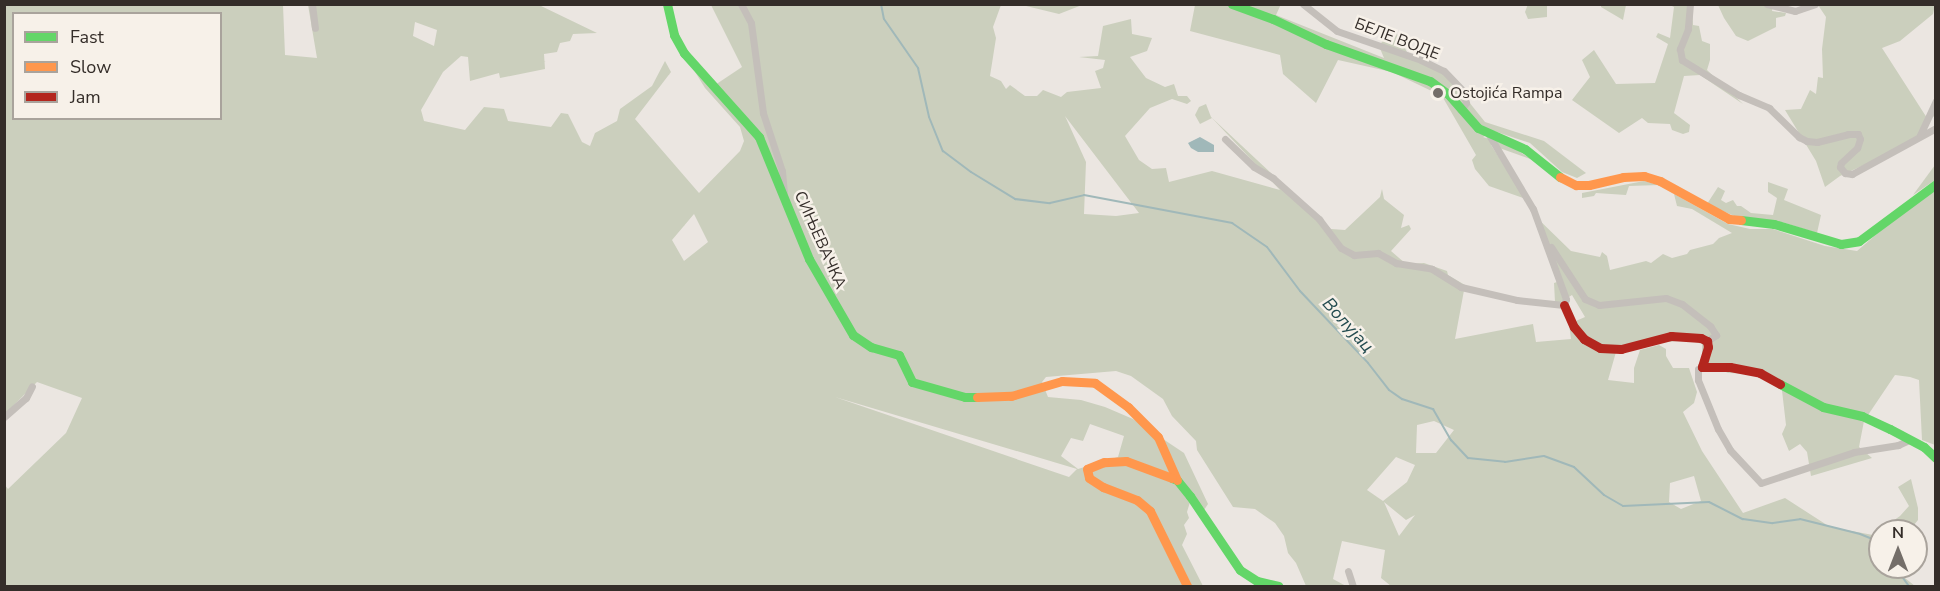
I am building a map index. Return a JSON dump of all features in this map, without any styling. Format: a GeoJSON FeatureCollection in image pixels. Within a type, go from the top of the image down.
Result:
{"type":"FeatureCollection","features":[{"type":"Feature","properties":{"kind":"street"},"geometry":{"type":"LineString","coordinates":[[312,4],[315,28]]}},
{"type":"Feature","properties":{"kind":"street","name":"СИЊЕВАЧКА"},"geometry":{"type":"LineString","coordinates":[[666,4],[674,35],[684,53],[759,136],[809,259],[853,335],[871,347],[899,355],[912,382],[965,397],[1011,396],[1062,381],[1090,381],[1128,407],[1158,437],[1177,480],[1240,570],[1257,582],[1278,586]]}},
{"type":"Feature","properties":{"kind":"street"},"geometry":{"type":"LineString","coordinates":[[741,4],[751,22],[763,113],[782,171],[785,197]]}},
{"type":"Feature","properties":{"kind":"street"},"geometry":{"type":"LineString","coordinates":[[1232,4],[1273,19],[1352,54],[1418,75],[1449,95],[1474,125],[1489,135],[1525,148],[1567,182],[1589,185],[1623,177],[1644,176],[1660,181],[1729,219],[1774,224],[1829,242],[1847,243],[1866,237],[1935,184]]}},
{"type":"Feature","properties":{"kind":"street","name":"БЕЛЕ ВОДЕ"},"geometry":{"type":"LineString","coordinates":[[1302,4],[1337,31],[1421,60],[1444,71],[1463,92],[1466,103],[1461,110]]}},
{"type":"Feature","properties":{"kind":"street"},"geometry":{"type":"LineString","coordinates":[[1690,4],[1689,29],[1680,49],[1682,60],[1739,95],[1769,108],[1799,137],[1807,141],[1817,142],[1853,133],[1858,134],[1860,139],[1857,148],[1841,164],[1840,167],[1845,173],[1852,174],[1935,128]]}},
{"type":"Feature","properties":{"kind":"street"},"geometry":{"type":"LineString","coordinates":[[1767,4],[1795,11],[1815,4]]}},
{"type":"Feature","properties":{"kind":"street"},"geometry":{"type":"LineString","coordinates":[[1920,135],[1935,100]]}},
{"type":"Feature","properties":{"kind":"street"},"geometry":{"type":"LineString","coordinates":[[1489,135],[1533,209],[1566,298],[1564,305],[1574,327],[1584,339],[1600,348],[1621,349],[1671,336],[1707,341],[1716,335],[1710,326],[1682,304],[1666,298],[1599,305],[1585,298],[1546,241]]}},
{"type":"Feature","properties":{"kind":"street"},"geometry":{"type":"LineString","coordinates":[[1225,139],[1254,167],[1273,178],[1319,219],[1341,248],[1354,255],[1378,253],[1396,263],[1432,269],[1461,286],[1517,300],[1564,305]]}},
{"type":"Feature","properties":{"kind":"street"},"geometry":{"type":"LineString","coordinates":[[1707,341],[1702,367],[1698,369],[1698,380],[1718,429],[1730,450],[1761,483],[1854,452],[1898,446],[1909,440]]}},
{"type":"Feature","properties":{"kind":"street"},"geometry":{"type":"LineString","coordinates":[[1702,367],[1730,368],[1760,373],[1823,407],[1862,416],[1924,447],[1935,458]]}},
{"type":"Feature","properties":{"kind":"street"},"geometry":{"type":"LineString","coordinates":[[4,417],[26,398],[32,386]]}},
{"type":"Feature","properties":{"kind":"street"},"geometry":{"type":"LineString","coordinates":[[1177,480],[1126,460],[1104,462],[1087,469],[1089,478],[1103,487],[1137,500],[1150,511],[1186,586]]}},
{"type":"Feature","properties":{"kind":"street"},"geometry":{"type":"LineString","coordinates":[[1348,571],[1353,586]]}},
{"type":"Feature","properties":{"kind":"green space"},"geometry":{"type":"Polygon","coordinates":[[[1281,4],[1276,15],[1384,58],[1379,46],[1390,31],[1396,32],[1407,52],[1455,78],[1469,102],[1485,122],[1544,141],[1586,173],[1577,178],[1562,172],[1530,143],[1494,131],[1483,137],[1510,146],[1533,160],[1491,145],[1526,199],[1489,186],[1475,169],[1472,160],[1476,155],[1442,96],[1392,72],[1338,60],[1316,103],[1283,74],[1280,55],[1190,31],[1195,5],[1281,4]]]}},
{"type":"Feature","properties":{"kind":"green space"},"geometry":{"type":"Polygon","coordinates":[[[1528,4],[1547,5],[1547,17],[1528,19],[1525,12],[1528,4]]]}},
{"type":"Feature","properties":{"kind":"green space"},"geometry":{"type":"Polygon","coordinates":[[[1692,4],[1693,25],[1699,26],[1702,41],[1710,44],[1710,60],[1707,70],[1743,104],[1700,75],[1684,76],[1674,113],[1690,125],[1689,132],[1683,134],[1672,130],[1670,124],[1648,123],[1642,118],[1619,133],[1572,100],[1590,77],[1582,60],[1594,50],[1616,84],[1655,83],[1668,44],[1656,37],[1658,33],[1670,38],[1674,7],[1670,5],[1692,4]]]}},
{"type":"Feature","properties":{"kind":"green space"},"geometry":{"type":"Polygon","coordinates":[[[5,5],[283,5],[285,55],[317,58],[308,5],[539,5],[597,33],[573,34],[570,41],[560,43],[557,52],[544,54],[545,69],[500,78],[499,73],[470,81],[468,57],[461,56],[443,72],[421,110],[424,121],[465,130],[484,107],[504,109],[508,121],[551,127],[561,113],[568,114],[582,142],[590,146],[595,133],[617,121],[620,109],[652,86],[665,61],[671,72],[635,119],[699,193],[740,151],[744,141],[740,127],[705,88],[692,67],[712,87],[742,67],[711,5],[1001,5],[993,27],[996,38],[990,76],[1001,81],[1006,89],[1010,85],[1025,96],[1037,96],[1043,90],[1061,97],[1067,92],[1101,88],[1095,71],[1103,68],[1105,60],[1079,57],[1098,56],[1103,26],[1131,19],[1132,34],[1152,38],[1147,51],[1130,57],[1146,78],[1165,87],[1174,84],[1178,96],[1187,96],[1191,101],[1187,104],[1172,99],[1150,108],[1125,136],[1139,160],[1152,169],[1166,168],[1169,182],[1212,171],[1280,190],[1212,118],[1200,124],[1195,115],[1199,107],[1206,104],[1211,117],[1331,229],[1345,230],[1380,197],[1382,189],[1384,199],[1404,215],[1401,228],[1409,225],[1411,229],[1391,251],[1406,264],[1424,263],[1447,271],[1448,275],[1465,285],[1455,339],[1533,324],[1536,342],[1571,339],[1569,324],[1585,317],[1572,295],[1561,302],[1555,302],[1554,283],[1557,282],[1532,213],[1571,251],[1600,257],[1602,252],[1607,256],[1610,270],[1646,261],[1651,263],[1663,254],[1672,258],[1687,254],[1690,250],[1713,244],[1719,238],[1732,233],[1692,209],[1677,206],[1674,194],[1728,224],[1750,229],[1773,229],[1825,246],[1857,251],[1935,184],[1935,445],[1922,440],[1919,380],[1910,377],[1895,375],[1864,421],[1859,447],[1872,458],[1811,476],[1807,452],[1800,444],[1789,451],[1782,434],[1786,425],[1781,382],[1754,374],[1728,373],[1707,363],[1702,353],[1702,344],[1688,340],[1647,344],[1616,352],[1608,380],[1634,383],[1634,368],[1640,350],[1659,345],[1666,349],[1666,356],[1673,368],[1689,368],[1697,392],[1694,403],[1683,412],[1702,451],[1743,513],[1785,498],[1830,527],[1868,534],[1868,579],[1906,579],[1915,586],[1391,586],[1381,578],[1385,550],[1342,541],[1333,579],[1346,586],[1306,586],[1296,563],[1288,553],[1284,536],[1275,523],[1255,509],[1233,507],[1197,450],[1196,441],[1172,416],[1163,399],[1131,376],[1116,371],[1046,377],[1042,382],[1048,397],[1081,400],[1105,407],[1133,419],[1184,453],[1208,504],[1204,510],[1190,502],[1187,512],[1189,518],[1184,525],[1187,534],[1182,545],[1203,586],[5,586],[4,484],[8,489],[66,433],[82,398],[37,382],[5,414],[5,5]],[[415,22],[413,36],[434,46],[437,30],[415,22]],[[1065,116],[1086,162],[1084,214],[1116,216],[1139,213],[1065,116]],[[694,214],[672,240],[684,261],[708,242],[694,214]],[[835,397],[1069,477],[1077,469],[835,397]],[[1434,421],[1417,425],[1416,453],[1436,453],[1454,430],[1434,421]],[[1090,424],[1083,441],[1071,438],[1061,456],[1078,469],[1118,457],[1124,436],[1090,424]],[[1396,457],[1367,490],[1383,501],[1407,482],[1415,465],[1396,457]],[[1694,476],[1670,483],[1669,502],[1681,509],[1701,501],[1694,476]],[[1384,502],[1399,536],[1415,515],[1406,520],[1384,502]]]}},
{"type":"Feature","properties":{"kind":"green space"},"geometry":{"type":"Polygon","coordinates":[[[1022,5],[1082,5],[1059,14],[1022,5]]]}},
{"type":"Feature","properties":{"kind":"green space"},"geometry":{"type":"Polygon","coordinates":[[[1601,5],[1626,5],[1623,20],[1601,7],[1601,5]]]}},
{"type":"Feature","properties":{"kind":"green space"},"geometry":{"type":"Polygon","coordinates":[[[1718,5],[1773,5],[1772,11],[1786,13],[1785,16],[1776,18],[1776,27],[1748,41],[1736,36],[1718,5]]]}},
{"type":"Feature","properties":{"kind":"green space"},"geometry":{"type":"Polygon","coordinates":[[[1818,5],[1935,5],[1933,14],[1900,41],[1882,48],[1927,118],[1935,106],[1935,116],[1927,119],[1916,141],[1840,176],[1825,187],[1816,161],[1785,110],[1801,109],[1810,90],[1816,94],[1818,77],[1823,78],[1822,49],[1826,17],[1818,5]]]}},
{"type":"Feature","properties":{"kind":"green space"},"geometry":{"type":"Polygon","coordinates":[[[1935,165],[1935,180],[1913,195],[1935,165]]]}},
{"type":"Feature","properties":{"kind":"green space"},"geometry":{"type":"Polygon","coordinates":[[[1644,181],[1659,185],[1629,186],[1626,195],[1596,193],[1594,196],[1582,198],[1582,193],[1644,181]]]}},
{"type":"Feature","properties":{"kind":"green space"},"geometry":{"type":"Polygon","coordinates":[[[1768,182],[1788,189],[1784,200],[1821,215],[1817,233],[1782,222],[1741,219],[1707,204],[1718,187],[1725,191],[1721,200],[1726,203],[1733,200],[1737,206],[1751,213],[1773,215],[1777,198],[1768,192],[1768,182]]]}},
{"type":"Feature","properties":{"kind":"green space"},"geometry":{"type":"Polygon","coordinates":[[[1911,479],[1918,508],[1918,519],[1896,519],[1909,506],[1898,487],[1911,479]]]}},
{"type":"Feature","properties":{"kind":"water"},"geometry":{"type":"Polygon","coordinates":[[[1200,137],[1214,145],[1214,152],[1198,152],[1191,148],[1188,143],[1200,137]]]}},
{"type":"Feature","properties":{"kind":"waterway","name":"Волујац"},"geometry":{"type":"LineString","coordinates":[[881,4],[884,19],[918,68],[929,117],[943,151],[971,172],[1015,199],[1050,203],[1084,195],[1232,223],[1267,247],[1300,291],[1368,363],[1389,390],[1402,399],[1433,409],[1451,440],[1468,458],[1505,462],[1544,456],[1574,467],[1604,495],[1623,506],[1709,502],[1743,519],[1773,523],[1800,519],[1868,537]]}},
{"type":"Feature","properties":{"kind":"waterway","name":"Волујац"},"geometry":{"type":"LineString","coordinates":[[1904,579],[1909,586]]}},
{"type":"Feature","properties":{"kind":"traffic: fast"},"geometry":{"type":"LineString","coordinates":[[667,4],[674,35],[684,53],[759,137],[809,259],[853,335],[871,347],[899,355],[912,382],[965,397],[977,397]]}},
{"type":"Feature","properties":{"kind":"traffic: fast"},"geometry":{"type":"LineString","coordinates":[[1232,4],[1273,19],[1326,44],[1430,81],[1449,95],[1478,128],[1525,149],[1560,177]]}},
{"type":"Feature","properties":{"kind":"traffic: fast"},"geometry":{"type":"LineString","coordinates":[[1741,220],[1774,224],[1841,244],[1859,241],[1936,184]]}},
{"type":"Feature","properties":{"kind":"traffic: fast"},"geometry":{"type":"LineString","coordinates":[[1780,384],[1823,407],[1862,416],[1890,429],[1924,447],[1936,458]]}},
{"type":"Feature","properties":{"kind":"traffic: fast"},"geometry":{"type":"LineString","coordinates":[[1172,478],[1177,480],[1190,496],[1240,570],[1257,581],[1278,586]]}},
{"type":"Feature","properties":{"kind":"traffic: slow"},"geometry":{"type":"LineString","coordinates":[[1560,177],[1576,185],[1589,185],[1623,177],[1644,176],[1660,181],[1729,219],[1741,220]]}},
{"type":"Feature","properties":{"kind":"traffic: slow"},"geometry":{"type":"LineString","coordinates":[[977,397],[1011,396],[1062,381],[1095,383],[1128,407],[1158,437],[1177,480]]}},
{"type":"Feature","properties":{"kind":"traffic: slow"},"geometry":{"type":"LineString","coordinates":[[1172,478],[1126,461],[1104,462],[1087,469],[1089,478],[1103,487],[1137,500],[1150,511],[1187,586]]}},
{"type":"Feature","properties":{"kind":"traffic: jam"},"geometry":{"type":"LineString","coordinates":[[1564,305],[1574,327],[1584,339],[1600,348],[1621,349],[1671,336],[1701,338],[1707,341],[1708,347],[1702,367],[1730,367],[1760,373],[1780,384]]}},
{"type":"Feature","properties":{"kind":"place","name":"Ostojića Rampa"},"geometry":{"type":"Point","coordinates":[1438,93]}}]}
